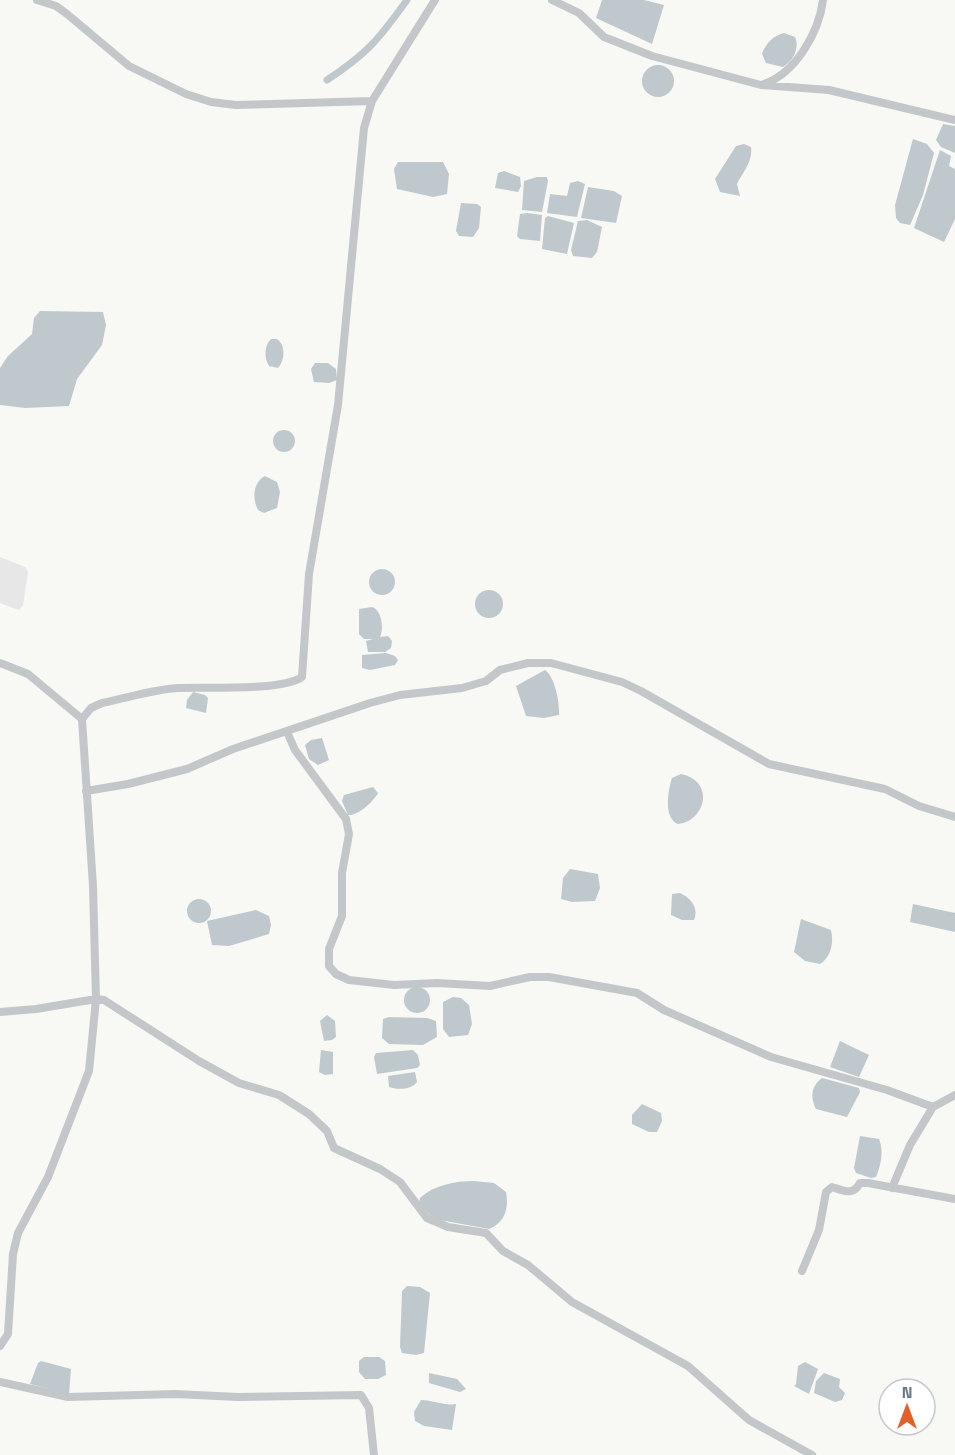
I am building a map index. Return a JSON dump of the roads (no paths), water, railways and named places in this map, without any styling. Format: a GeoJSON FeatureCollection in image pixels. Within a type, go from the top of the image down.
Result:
{"type":"FeatureCollection","features":[{"type":"Feature","properties":{"kind":"street"},"geometry":{"type":"LineString","coordinates":[[37,0],[56,6],[129,66],[186,94],[211,102],[236,105],[372,101]]}},
{"type":"Feature","properties":{"kind":"street"},"geometry":{"type":"LineString","coordinates":[[0,1346],[8,1334],[13,1254],[18,1233],[48,1176],[89,1071],[96,999],[93,886],[82,719],[96,705],[124,698],[178,688],[207,690],[258,686],[295,681],[302,677],[309,574],[338,405],[359,154],[372,101],[435,0]]}},
{"type":"Feature","properties":{"kind":"street"},"geometry":{"type":"LineString","coordinates":[[552,0],[579,13],[604,37],[652,56],[761,85],[829,90],[955,120]]}},
{"type":"Feature","properties":{"kind":"street"},"geometry":{"type":"LineString","coordinates":[[761,85],[780,78],[798,60],[822,10],[823,0]]}},
{"type":"Feature","properties":{"kind":"street"},"geometry":{"type":"LineString","coordinates":[[86,791],[128,784],[187,769],[233,749],[370,703],[400,695],[462,688],[486,681],[500,670],[544,661],[622,682],[769,764],[885,789],[919,806],[955,817]]}},
{"type":"Feature","properties":{"kind":"street"},"geometry":{"type":"LineString","coordinates":[[0,663],[28,674],[82,719]]}},
{"type":"Feature","properties":{"kind":"street"},"geometry":{"type":"LineString","coordinates":[[287,732],[299,756],[346,819],[349,834],[342,873],[342,915],[329,949],[329,966],[336,974],[349,980],[394,985],[437,983],[490,987],[530,976],[549,976],[637,993],[664,1010],[771,1057],[887,1090],[933,1107]]}},
{"type":"Feature","properties":{"kind":"street"},"geometry":{"type":"LineString","coordinates":[[0,1012],[36,1009],[96,999],[106,1001],[226,1076],[250,1087],[279,1095],[304,1110],[327,1131],[334,1148],[380,1169],[400,1182],[427,1218],[448,1227],[486,1233],[503,1251],[528,1265],[572,1302],[688,1366],[748,1420],[812,1455]]}},
{"type":"Feature","properties":{"kind":"street"},"geometry":{"type":"LineString","coordinates":[[892,1188],[910,1145],[933,1107],[955,1095]]}},
{"type":"Feature","properties":{"kind":"street"},"geometry":{"type":"LineString","coordinates":[[802,1271],[819,1230],[826,1192],[832,1187],[851,1192],[856,1190],[860,1183],[955,1199]]}},
{"type":"Feature","properties":{"kind":"street"},"geometry":{"type":"LineString","coordinates":[[0,1382],[68,1397],[175,1394],[361,1395],[369,1408],[374,1455]]}},
{"type":"Feature","properties":{"kind":"waterway"},"geometry":{"type":"LineString","coordinates":[[327,80],[353,62],[372,44],[407,0]]}}]}
